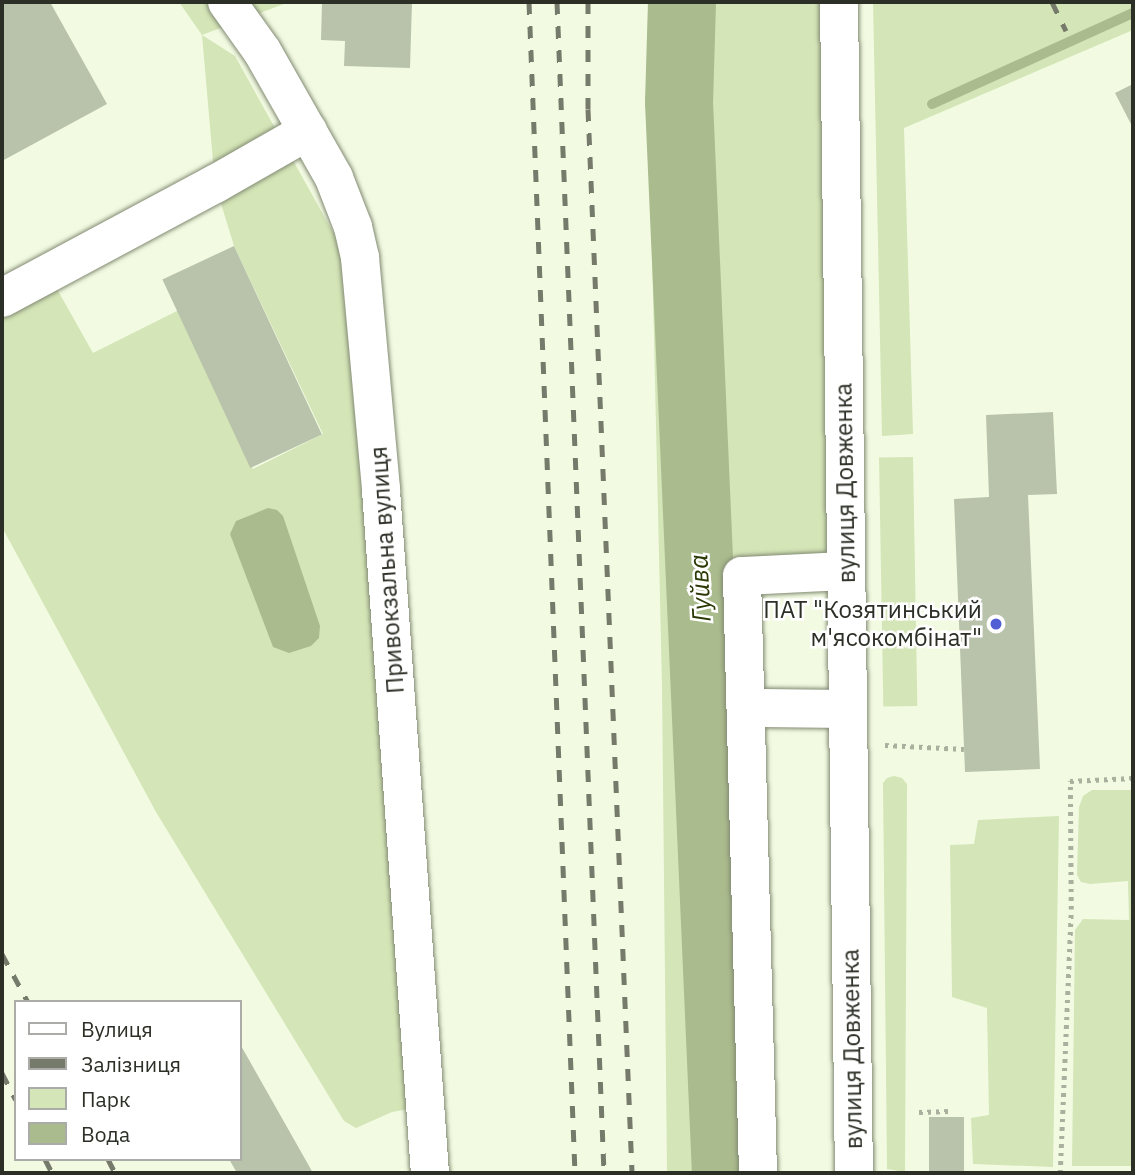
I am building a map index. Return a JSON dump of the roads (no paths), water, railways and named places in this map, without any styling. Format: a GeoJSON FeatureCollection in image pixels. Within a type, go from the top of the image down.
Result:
{"type":"FeatureCollection","features":[{"type":"Feature","properties":{"kind":"street","name":"Привокзальна вулиця"},"geometry":{"type":"LineString","coordinates":[[227,2],[262,51],[334,178],[353,227],[364,288],[430,1173]]}},
{"type":"Feature","properties":{"kind":"street","name":"вулиця Довженка"},"geometry":{"type":"LineString","coordinates":[[839,2],[853,1173]]}},
{"type":"Feature","properties":{"kind":"street"},"geometry":{"type":"LineString","coordinates":[[2,298],[308,131]]}},
{"type":"Feature","properties":{"kind":"street"},"geometry":{"type":"LineString","coordinates":[[758,1173],[742,576],[846,571]]}},
{"type":"Feature","properties":{"kind":"street"},"geometry":{"type":"LineString","coordinates":[[761,708],[848,709]]}},
{"type":"Feature","properties":{"kind":"water"},"geometry":{"type":"Polygon","coordinates":[[[268,508],[277,510],[283,516],[320,626],[319,638],[311,646],[289,653],[273,647],[230,534],[236,521],[268,508]]]}},
{"type":"Feature","properties":{"kind":"waterway","name":"Гуйва"},"geometry":{"type":"LineString","coordinates":[[682,2],[679,102],[726,1173]]}},
{"type":"Feature","properties":{"kind":"waterway"},"geometry":{"type":"LineString","coordinates":[[932,104],[1133,13]]}},
{"type":"Feature","properties":{"kind":"railway"},"geometry":{"type":"LineString","coordinates":[[529,2],[575,1173]]}},
{"type":"Feature","properties":{"kind":"railway"},"geometry":{"type":"LineString","coordinates":[[557,2],[604,1173]]}},
{"type":"Feature","properties":{"kind":"railway"},"geometry":{"type":"LineString","coordinates":[[588,2],[588,109],[632,1173]]}},
{"type":"Feature","properties":{"kind":"railway"},"geometry":{"type":"LineString","coordinates":[[1052,2],[1066,31]]}},
{"type":"Feature","properties":{"kind":"railway"},"geometry":{"type":"LineString","coordinates":[[2,954],[27,1000]]}},
{"type":"Feature","properties":{"kind":"railway"},"geometry":{"type":"LineString","coordinates":[[2,1073],[14,1096]]}},
{"type":"Feature","properties":{"kind":"railway"},"geometry":{"type":"LineString","coordinates":[[46,1161],[52,1173]]}},
{"type":"Feature","properties":{"kind":"railway"},"geometry":{"type":"LineString","coordinates":[[109,1161],[115,1173]]}},
{"type":"Feature","properties":{"kind":"place","name":"ПАТ \"Козятинський м'ясокомбінат\""},"geometry":{"type":"Point","coordinates":[996,624]}}]}
